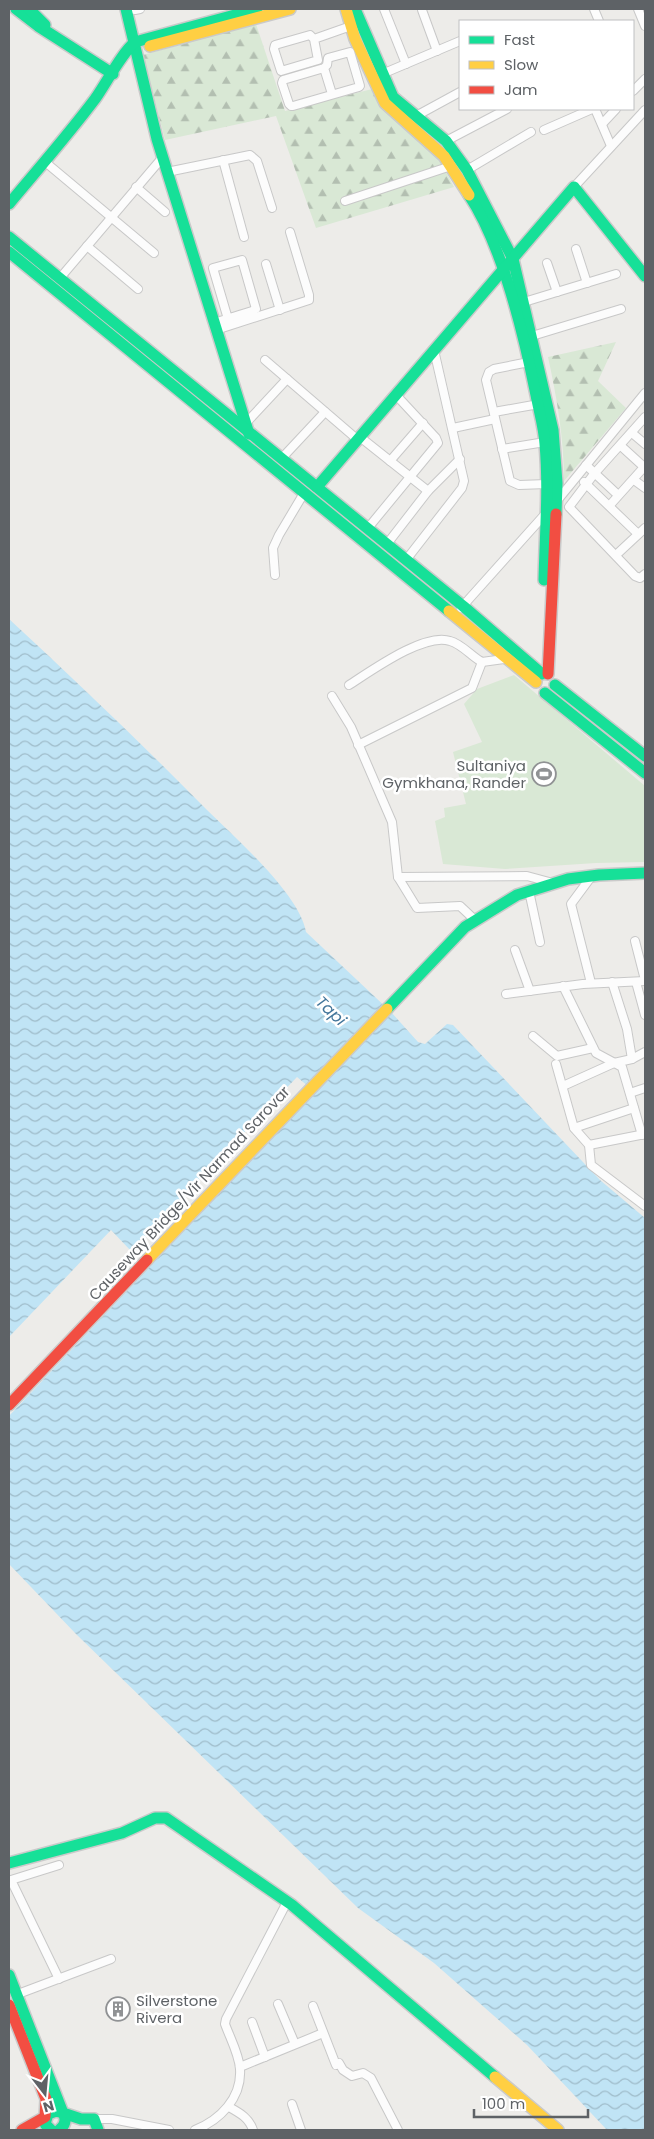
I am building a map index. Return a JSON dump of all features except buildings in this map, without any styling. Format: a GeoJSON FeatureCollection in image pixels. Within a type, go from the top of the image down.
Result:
{"type":"FeatureCollection","features":[{"type":"Feature","properties":{"kind":"street"},"geometry":{"type":"LineString","coordinates":[[16,9],[38,26],[55,35],[113,74]]}},
{"type":"Feature","properties":{"kind":"street"},"geometry":{"type":"LineString","coordinates":[[30,9],[55,35]]}},
{"type":"Feature","properties":{"kind":"street"},"geometry":{"type":"LineString","coordinates":[[134,9],[133,47],[162,158],[246,433]]}},
{"type":"Feature","properties":{"kind":"street"},"geometry":{"type":"LineString","coordinates":[[9,204],[133,47],[257,9]]}},
{"type":"Feature","properties":{"kind":"street"},"geometry":{"type":"LineString","coordinates":[[133,47],[290,9]]}},
{"type":"Feature","properties":{"kind":"street"},"geometry":{"type":"LineString","coordinates":[[384,9],[406,64]]}},
{"type":"Feature","properties":{"kind":"street"},"geometry":{"type":"LineString","coordinates":[[638,9],[645,26]]}},
{"type":"Feature","properties":{"kind":"street"},"geometry":{"type":"LineString","coordinates":[[422,10],[437,51]]}},
{"type":"Feature","properties":{"kind":"street"},"geometry":{"type":"LineString","coordinates":[[314,39],[354,13]]}},
{"type":"Feature","properties":{"kind":"street"},"geometry":{"type":"LineString","coordinates":[[354,13],[360,86],[292,106],[289,104],[282,83],[283,80],[324,68],[327,65],[328,58],[345,52],[356,51]]}},
{"type":"Feature","properties":{"kind":"street"},"geometry":{"type":"LineString","coordinates":[[354,13],[393,97],[446,141],[467,170],[513,258],[553,430],[557,483],[543,676],[539,691],[550,689],[644,752],[633,762]]}},
{"type":"Feature","properties":{"kind":"street"},"geometry":{"type":"LineString","coordinates":[[310,35],[314,39],[318,60],[281,71],[274,46],[310,35]]}},
{"type":"Feature","properties":{"kind":"street"},"geometry":{"type":"LineString","coordinates":[[382,74],[459,41]]}},
{"type":"Feature","properties":{"kind":"street"},"geometry":{"type":"LineString","coordinates":[[356,51],[385,103],[440,151],[451,166],[477,206],[503,271],[530,362],[545,442],[547,484],[543,676]]}},
{"type":"Feature","properties":{"kind":"street"},"geometry":{"type":"LineString","coordinates":[[324,68],[332,94]]}},
{"type":"Feature","properties":{"kind":"street"},"geometry":{"type":"LineString","coordinates":[[634,90],[645,79]]}},
{"type":"Feature","properties":{"kind":"street"},"geometry":{"type":"LineString","coordinates":[[416,116],[459,93]]}},
{"type":"Feature","properties":{"kind":"street"},"geometry":{"type":"LineString","coordinates":[[446,141],[505,110]]}},
{"type":"Feature","properties":{"kind":"street"},"geometry":{"type":"LineString","coordinates":[[544,130],[592,110]]}},
{"type":"Feature","properties":{"kind":"street"},"geometry":{"type":"LineString","coordinates":[[595,110],[611,146]]}},
{"type":"Feature","properties":{"kind":"street"},"geometry":{"type":"LineString","coordinates":[[602,124],[615,110]]}},
{"type":"Feature","properties":{"kind":"street"},"geometry":{"type":"LineString","coordinates":[[275,575],[273,548],[278,535],[307,496],[359,439],[574,187],[645,110]]}},
{"type":"Feature","properties":{"kind":"street"},"geometry":{"type":"LineString","coordinates":[[467,170],[531,132]]}},
{"type":"Feature","properties":{"kind":"street"},"geometry":{"type":"LineString","coordinates":[[167,172],[247,155],[254,157],[272,208]]}},
{"type":"Feature","properties":{"kind":"street"},"geometry":{"type":"LineString","coordinates":[[60,278],[162,158]]}},
{"type":"Feature","properties":{"kind":"street"},"geometry":{"type":"LineString","coordinates":[[223,160],[244,237]]}},
{"type":"Feature","properties":{"kind":"street"},"geometry":{"type":"LineString","coordinates":[[44,161],[154,253]]}},
{"type":"Feature","properties":{"kind":"street"},"geometry":{"type":"LineString","coordinates":[[345,201],[451,166]]}},
{"type":"Feature","properties":{"kind":"street"},"geometry":{"type":"LineString","coordinates":[[136,187],[165,212]]}},
{"type":"Feature","properties":{"kind":"street"},"geometry":{"type":"LineString","coordinates":[[574,187],[645,276]]}},
{"type":"Feature","properties":{"kind":"street"},"geometry":{"type":"LineString","coordinates":[[215,327],[307,301],[310,297],[290,232]]}},
{"type":"Feature","properties":{"kind":"street"},"geometry":{"type":"LineString","coordinates":[[9,237],[246,433],[307,496],[504,658],[554,679],[550,689]]}},
{"type":"Feature","properties":{"kind":"street"},"geometry":{"type":"LineString","coordinates":[[86,246],[138,289]]}},
{"type":"Feature","properties":{"kind":"street"},"geometry":{"type":"LineString","coordinates":[[576,249],[587,283]]}},
{"type":"Feature","properties":{"kind":"street"},"geometry":{"type":"LineString","coordinates":[[9,252],[317,487],[463,606],[543,676]]}},
{"type":"Feature","properties":{"kind":"street"},"geometry":{"type":"LineString","coordinates":[[215,327],[228,319],[256,309],[243,262],[240,260],[209,270],[228,319]]}},
{"type":"Feature","properties":{"kind":"street"},"geometry":{"type":"LineString","coordinates":[[547,263],[557,292]]}},
{"type":"Feature","properties":{"kind":"street"},"geometry":{"type":"LineString","coordinates":[[266,264],[280,310]]}},
{"type":"Feature","properties":{"kind":"street"},"geometry":{"type":"LineString","coordinates":[[524,302],[616,274]]}},
{"type":"Feature","properties":{"kind":"street"},"geometry":{"type":"LineString","coordinates":[[532,336],[621,309]]}},
{"type":"Feature","properties":{"kind":"street"},"geometry":{"type":"LineString","coordinates":[[406,560],[462,488],[464,475],[434,350]]}},
{"type":"Feature","properties":{"kind":"street"},"geometry":{"type":"LineString","coordinates":[[265,360],[325,412],[428,492]]}},
{"type":"Feature","properties":{"kind":"street"},"geometry":{"type":"LineString","coordinates":[[530,362],[489,372],[486,380],[510,481],[519,485],[547,484]]}},
{"type":"Feature","properties":{"kind":"street"},"geometry":{"type":"LineString","coordinates":[[246,433],[287,379]]}},
{"type":"Feature","properties":{"kind":"street"},"geometry":{"type":"LineString","coordinates":[[454,617],[556,502],[645,393]]}},
{"type":"Feature","properties":{"kind":"street"},"geometry":{"type":"LineString","coordinates":[[368,528],[438,443],[423,423],[396,395]]}},
{"type":"Feature","properties":{"kind":"street"},"geometry":{"type":"LineString","coordinates":[[453,428],[539,404]]}},
{"type":"Feature","properties":{"kind":"street"},"geometry":{"type":"LineString","coordinates":[[281,459],[325,412]]}},
{"type":"Feature","properties":{"kind":"street"},"geometry":{"type":"LineString","coordinates":[[645,417],[594,474],[569,509],[635,576],[640,578],[645,574]]}},
{"type":"Feature","properties":{"kind":"street"},"geometry":{"type":"LineString","coordinates":[[390,461],[423,423]]}},
{"type":"Feature","properties":{"kind":"street"},"geometry":{"type":"LineString","coordinates":[[632,433],[645,444]]}},
{"type":"Feature","properties":{"kind":"street"},"geometry":{"type":"LineString","coordinates":[[502,449],[545,442]]}},
{"type":"Feature","properties":{"kind":"street"},"geometry":{"type":"LineString","coordinates":[[610,505],[645,466],[620,446]]}},
{"type":"Feature","properties":{"kind":"street"},"geometry":{"type":"LineString","coordinates":[[387,544],[428,492],[460,459]]}},
{"type":"Feature","properties":{"kind":"street"},"geometry":{"type":"LineString","coordinates":[[586,465],[618,495]]}},
{"type":"Feature","properties":{"kind":"street"},"geometry":{"type":"LineString","coordinates":[[577,476],[610,505],[638,534]]}},
{"type":"Feature","properties":{"kind":"street"},"geometry":{"type":"LineString","coordinates":[[634,480],[645,488]]}},
{"type":"Feature","properties":{"kind":"street"},"geometry":{"type":"LineString","coordinates":[[616,556],[645,528]]}},
{"type":"Feature","properties":{"kind":"street"},"geometry":{"type":"LineString","coordinates":[[349,685],[405,649],[441,640],[451,641],[482,662],[504,658]]}},
{"type":"Feature","properties":{"kind":"street"},"geometry":{"type":"LineString","coordinates":[[358,745],[472,688],[482,662]]}},
{"type":"Feature","properties":{"kind":"street"},"geometry":{"type":"LineString","coordinates":[[550,689],[645,773]]}},
{"type":"Feature","properties":{"kind":"street"},"geometry":{"type":"LineString","coordinates":[[332,696],[351,727],[392,822],[398,877],[417,908],[460,906],[476,921]]}},
{"type":"Feature","properties":{"kind":"street","name":"Causeway Bridge/Vir Narmad Sarovar"},"geometry":{"type":"LineString","coordinates":[[9,1405],[391,1002],[465,927],[528,891],[554,883],[591,877],[603,873],[645,873]]}},
{"type":"Feature","properties":{"kind":"street"},"geometry":{"type":"LineString","coordinates":[[398,877],[527,876],[554,883]]}},
{"type":"Feature","properties":{"kind":"street"},"geometry":{"type":"LineString","coordinates":[[591,983],[571,904],[591,877],[604,881],[645,880]]}},
{"type":"Feature","properties":{"kind":"street"},"geometry":{"type":"LineString","coordinates":[[528,891],[540,942]]}},
{"type":"Feature","properties":{"kind":"street"},"geometry":{"type":"LineString","coordinates":[[506,994],[591,983],[645,981],[635,941]]}},
{"type":"Feature","properties":{"kind":"street"},"geometry":{"type":"LineString","coordinates":[[515,950],[530,991]]}},
{"type":"Feature","properties":{"kind":"street"},"geometry":{"type":"LineString","coordinates":[[612,982],[627,1029],[632,1059]]}},
{"type":"Feature","properties":{"kind":"street"},"geometry":{"type":"LineString","coordinates":[[636,982],[645,1015]]}},
{"type":"Feature","properties":{"kind":"street"},"geometry":{"type":"LineString","coordinates":[[563,986],[593,1048],[601,1057],[622,1067],[644,1134],[589,1144]]}},
{"type":"Feature","properties":{"kind":"street"},"geometry":{"type":"LineString","coordinates":[[533,1036],[557,1056],[593,1048]]}},
{"type":"Feature","properties":{"kind":"street"},"geometry":{"type":"LineString","coordinates":[[563,1086],[614,1063],[632,1059],[645,1052]]}},
{"type":"Feature","properties":{"kind":"street"},"geometry":{"type":"LineString","coordinates":[[556,1064],[574,1128],[589,1144],[591,1165],[645,1206]]}},
{"type":"Feature","properties":{"kind":"street"},"geometry":{"type":"LineString","coordinates":[[630,1093],[645,1088]]}},
{"type":"Feature","properties":{"kind":"street"},"geometry":{"type":"LineString","coordinates":[[574,1128],[634,1108]]}},
{"type":"Feature","properties":{"kind":"street"},"geometry":{"type":"LineString","coordinates":[[636,1199],[645,1195]]}},
{"type":"Feature","properties":{"kind":"street"},"geometry":{"type":"LineString","coordinates":[[9,1863],[122,1833],[160,1816],[287,1902],[558,2130]]}},
{"type":"Feature","properties":{"kind":"street"},"geometry":{"type":"LineString","coordinates":[[59,1978],[11,1880],[60,1865]]}},
{"type":"Feature","properties":{"kind":"street"},"geometry":{"type":"LineString","coordinates":[[199,2130],[220,2117],[228,2107],[240,2075],[240,2067],[225,2024],[226,2019],[287,1902]]}},
{"type":"Feature","properties":{"kind":"street"},"geometry":{"type":"LineString","coordinates":[[18,1994],[111,1959]]}},
{"type":"Feature","properties":{"kind":"street"},"geometry":{"type":"LineString","coordinates":[[9,1975],[63,2113],[66,2123],[57,2130]]}},
{"type":"Feature","properties":{"kind":"street"},"geometry":{"type":"LineString","coordinates":[[9,2004],[46,2099],[45,2124],[57,2130],[83,2125],[94,2119],[112,2119],[169,2130]]}},
{"type":"Feature","properties":{"kind":"street"},"geometry":{"type":"LineString","coordinates":[[278,2004],[295,2044]]}},
{"type":"Feature","properties":{"kind":"street"},"geometry":{"type":"LineString","coordinates":[[313,2006],[337,2064],[352,2076],[363,2073],[372,2078],[398,2130]]}},
{"type":"Feature","properties":{"kind":"street"},"geometry":{"type":"LineString","coordinates":[[252,2022],[265,2056]]}},
{"type":"Feature","properties":{"kind":"street"},"geometry":{"type":"LineString","coordinates":[[240,2067],[323,2033]]}},
{"type":"Feature","properties":{"kind":"street"},"geometry":{"type":"LineString","coordinates":[[292,2104],[301,2130]]}},
{"type":"Feature","properties":{"kind":"street"},"geometry":{"type":"LineString","coordinates":[[228,2107],[244,2116],[253,2130]]}},
{"type":"Feature","properties":{"kind":"street"},"geometry":{"type":"LineString","coordinates":[[22,2130],[45,2117],[52,2110],[63,2113],[83,2125]]}},
{"type":"Feature","properties":{"kind":"street"},"geometry":{"type":"LineString","coordinates":[[94,2119],[98,2130]]}},
{"type":"Feature","properties":{"kind":"green space"},"geometry":{"type":"Polygon","coordinates":[[[256,24],[285,111],[372,89],[382,109],[439,159],[454,187],[316,228],[276,116],[165,140],[143,55],[256,24]]]}},
{"type":"Feature","properties":{"kind":"green space"},"geometry":{"type":"Polygon","coordinates":[[[616,342],[598,381],[626,408],[564,481],[563,449],[548,357],[616,342]]]}},
{"type":"Feature","properties":{"kind":"green space","name":"Sultaniya Gymkhana, Rander"},"geometry":{"type":"Polygon","coordinates":[[[514,675],[645,786],[645,862],[505,869],[443,864],[435,821],[445,817],[444,808],[466,804],[453,752],[482,742],[464,704],[477,689],[514,675]]]}},
{"type":"Feature","properties":{"kind":"water","name":"Tapi"},"geometry":{"type":"Polygon","coordinates":[[[9,619],[109,713],[248,850],[292,901],[301,917],[306,932],[391,1012],[418,1042],[425,1044],[447,1024],[453,1025],[600,1180],[645,1218],[645,2130],[607,2130],[527,2045],[434,1963],[358,1908],[76,1634],[9,1564],[9,1416],[315,1092],[297,1077],[131,1251],[111,1230],[9,1337],[9,619]]]}},
{"type":"Feature","properties":{"kind":"traffic: fast"},"geometry":{"type":"LineString","coordinates":[[16,9],[38,26],[113,74]]}},
{"type":"Feature","properties":{"kind":"traffic: fast"},"geometry":{"type":"LineString","coordinates":[[29,9],[45,25]]}},
{"type":"Feature","properties":{"kind":"traffic: fast"},"geometry":{"type":"LineString","coordinates":[[126,9],[157,139],[249,434]]}},
{"type":"Feature","properties":{"kind":"traffic: fast"},"geometry":{"type":"LineString","coordinates":[[9,204],[64,139],[100,92],[119,61],[135,42],[257,9]]}},
{"type":"Feature","properties":{"kind":"traffic: fast"},"geometry":{"type":"LineString","coordinates":[[355,9],[393,97],[446,141],[467,170],[513,259],[553,430],[557,483],[556,514]]}},
{"type":"Feature","properties":{"kind":"traffic: fast"},"geometry":{"type":"LineString","coordinates":[[317,487],[574,187],[645,276]]}},
{"type":"Feature","properties":{"kind":"traffic: fast"},"geometry":{"type":"LineString","coordinates":[[469,195],[481,215],[502,264],[525,345],[543,425],[547,478],[544,580]]}},
{"type":"Feature","properties":{"kind":"traffic: fast"},"geometry":{"type":"LineString","coordinates":[[9,237],[463,606],[542,674]]}},
{"type":"Feature","properties":{"kind":"traffic: fast"},"geometry":{"type":"LineString","coordinates":[[9,252],[449,611]]}},
{"type":"Feature","properties":{"kind":"traffic: fast"},"geometry":{"type":"LineString","coordinates":[[555,685],[645,756]]}},
{"type":"Feature","properties":{"kind":"traffic: fast"},"geometry":{"type":"LineString","coordinates":[[545,693],[645,773]]}},
{"type":"Feature","properties":{"kind":"traffic: fast"},"geometry":{"type":"LineString","coordinates":[[387,1009],[465,927],[517,895],[568,879],[599,875],[645,873]]}},
{"type":"Feature","properties":{"kind":"traffic: fast"},"geometry":{"type":"LineString","coordinates":[[9,1863],[122,1833],[155,1818],[166,1818],[292,1905],[495,2077]]}},
{"type":"Feature","properties":{"kind":"traffic: fast"},"geometry":{"type":"LineString","coordinates":[[9,1975],[63,2113],[81,2119],[94,2119],[98,2130]]}},
{"type":"Feature","properties":{"kind":"traffic: fast"},"geometry":{"type":"LineString","coordinates":[[51,2130],[45,2124],[48,2114],[56,2111],[63,2113],[65,2118],[64,2125],[59,2130]]}},
{"type":"Feature","properties":{"kind":"traffic: slow"},"geometry":{"type":"LineString","coordinates":[[150,46],[290,9]]}},
{"type":"Feature","properties":{"kind":"traffic: slow"},"geometry":{"type":"LineString","coordinates":[[346,9],[355,39],[385,103],[444,156],[469,195]]}},
{"type":"Feature","properties":{"kind":"traffic: slow"},"geometry":{"type":"LineString","coordinates":[[449,611],[536,682]]}},
{"type":"Feature","properties":{"kind":"traffic: slow"},"geometry":{"type":"LineString","coordinates":[[147,1260],[387,1009]]}},
{"type":"Feature","properties":{"kind":"traffic: slow"},"geometry":{"type":"LineString","coordinates":[[495,2077],[558,2130]]}},
{"type":"Feature","properties":{"kind":"traffic: jam"},"geometry":{"type":"LineString","coordinates":[[548,674],[556,514]]}},
{"type":"Feature","properties":{"kind":"traffic: jam"},"geometry":{"type":"LineString","coordinates":[[9,1405],[147,1260]]}},
{"type":"Feature","properties":{"kind":"traffic: jam"},"geometry":{"type":"LineString","coordinates":[[9,2005],[46,2099],[45,2117],[22,2130]]}},
{"type":"Feature","properties":{"kind":"place","name":"Sultaniya Gymkhana, Rander"},"geometry":{"type":"Point","coordinates":[544,774]}},
{"type":"Feature","properties":{"kind":"place","name":"Silverstone Rivera"},"geometry":{"type":"Point","coordinates":[118,2009]}}]}
